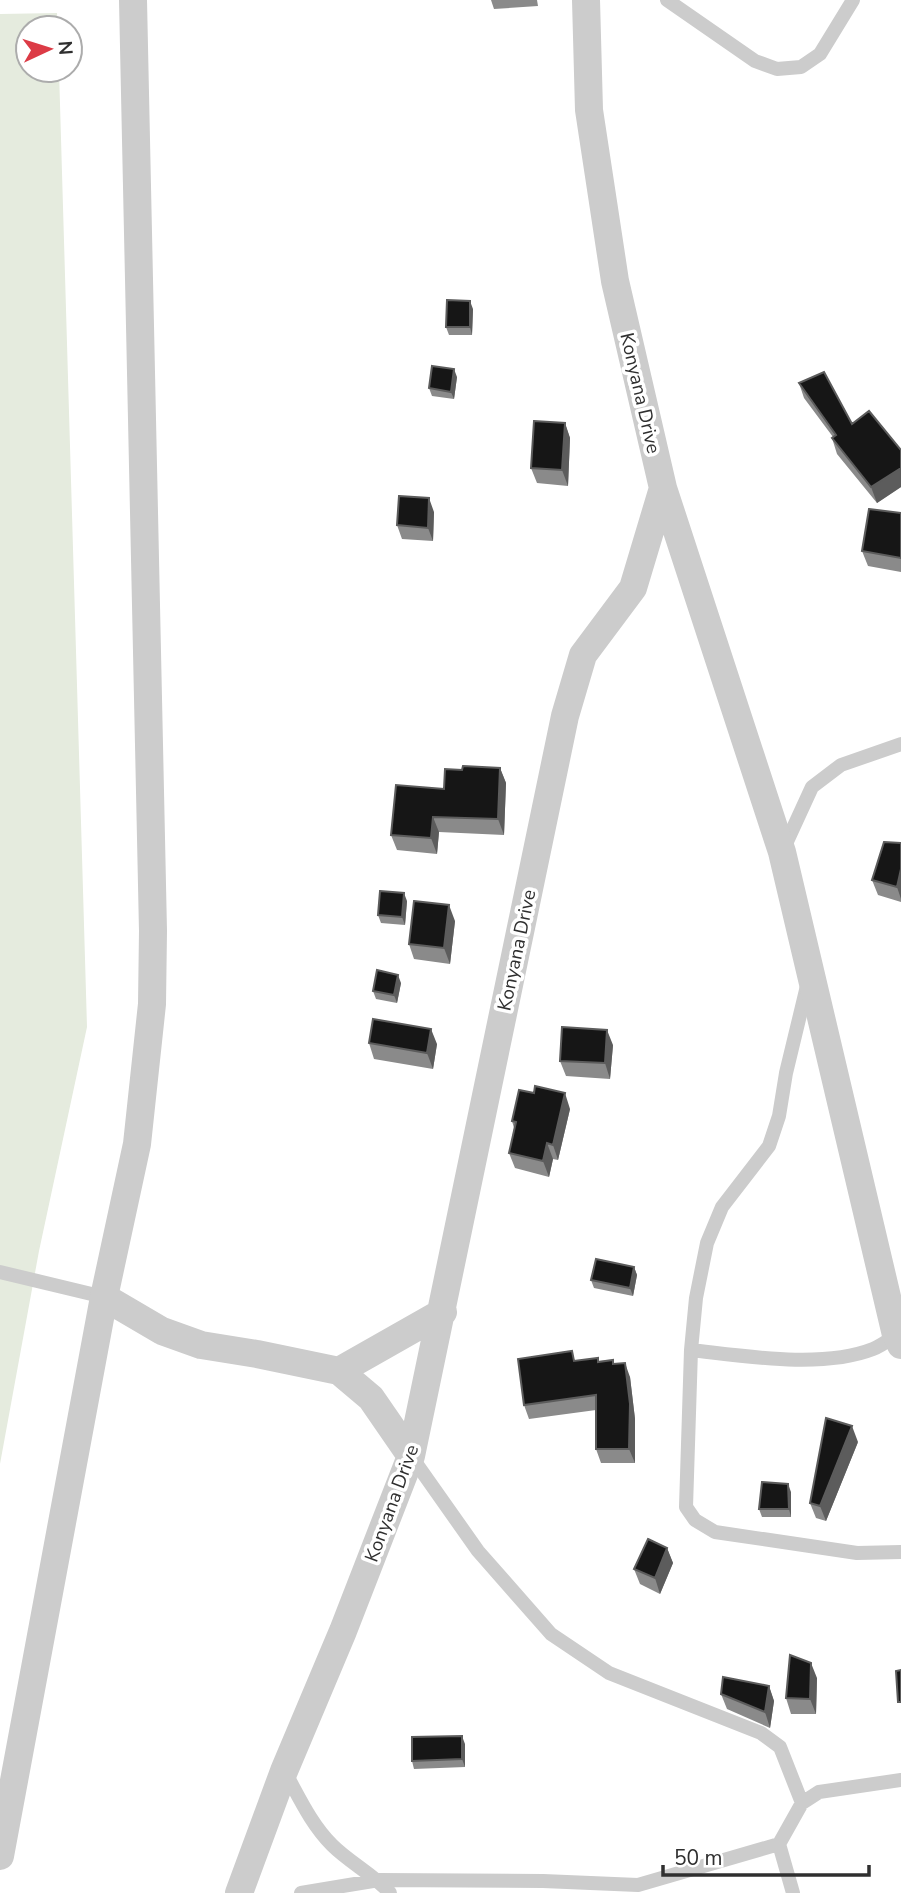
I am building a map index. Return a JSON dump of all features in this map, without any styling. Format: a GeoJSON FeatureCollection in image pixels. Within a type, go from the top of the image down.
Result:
{"type":"FeatureCollection","features":[{"type":"Feature","properties":{"kind":"street"},"geometry":{"type":"LineString","coordinates":[[0,1856],[104,1297],[137,1144],[152,1004],[133,0]]}},
{"type":"Feature","properties":{"kind":"street","name":"Konyana Drive"},"geometry":{"type":"LineString","coordinates":[[239,1893],[284,1771],[343,1631],[411,1456],[565,716],[583,655],[633,588],[663,488],[613,268],[589,110],[586,0]]}},
{"type":"Feature","properties":{"kind":"street"},"geometry":{"type":"LineString","coordinates":[[663,488],[782,852],[898,1340]]}},
{"type":"Feature","properties":{"kind":"street"},"geometry":{"type":"LineString","coordinates":[[104,1297],[162,1331],[201,1345],[257,1353],[339,1371],[372,1398],[411,1456]]}},
{"type":"Feature","properties":{"kind":"street"},"geometry":{"type":"LineString","coordinates":[[339,1371],[443,1312]]}},
{"type":"Feature","properties":{"kind":"lane"},"geometry":{"type":"LineString","coordinates":[[667,0],[755,61],[777,69],[802,67],[820,54],[853,0]]}},
{"type":"Feature","properties":{"kind":"lane"},"geometry":{"type":"LineString","coordinates":[[782,852],[812,787],[841,765],[901,744]]}},
{"type":"Feature","properties":{"kind":"lane"},"geometry":{"type":"LineString","coordinates":[[811,971],[786,1073],[779,1116],[769,1146],[722,1207],[707,1243],[696,1298],[691,1350],[686,1507],[695,1520],[715,1532],[857,1553],[901,1552]]}},
{"type":"Feature","properties":{"kind":"lane"},"geometry":{"type":"LineString","coordinates":[[0,1272],[104,1297]]}},
{"type":"Feature","properties":{"kind":"lane"},"geometry":{"type":"LineString","coordinates":[[691,1350],[754,1359],[845,1358],[898,1340]]}},
{"type":"Feature","properties":{"kind":"lane"},"geometry":{"type":"LineString","coordinates":[[411,1456],[478,1552],[551,1634],[609,1673],[761,1733],[780,1747],[802,1803]]}},
{"type":"Feature","properties":{"kind":"lane"},"geometry":{"type":"LineString","coordinates":[[284,1771],[312,1820],[332,1846],[379,1881],[390,1893]]}},
{"type":"Feature","properties":{"kind":"lane"},"geometry":{"type":"LineString","coordinates":[[301,1893],[379,1881],[543,1881],[638,1885],[779,1844],[802,1803],[820,1792],[901,1780]]}},
{"type":"Feature","properties":{"kind":"lane"},"geometry":{"type":"LineString","coordinates":[[779,1844],[793,1893]]}},
{"type":"Feature","properties":{"kind":"shaded area"},"geometry":{"type":"Polygon","coordinates":[[[57,13],[14,14],[14,84],[59,84],[87,1027],[39,1251],[0,1464],[0,14],[57,13]]]}},
{"type":"Feature","properties":{"kind":"building"},"geometry":{"type":"Polygon","coordinates":[[[447,300],[470,301],[470,327],[446,327],[447,300]]]}},
{"type":"Feature","properties":{"kind":"building"},"geometry":{"type":"Polygon","coordinates":[[[432,366],[454,369],[451,392],[429,388],[432,366]]]}},
{"type":"Feature","properties":{"kind":"building"},"geometry":{"type":"Polygon","coordinates":[[[824,372],[852,424],[869,411],[901,450],[901,468],[871,487],[832,438],[836,435],[799,383],[824,372]]]}},
{"type":"Feature","properties":{"kind":"building"},"geometry":{"type":"Polygon","coordinates":[[[534,421],[565,423],[562,470],[531,468],[534,421]]]}},
{"type":"Feature","properties":{"kind":"building"},"geometry":{"type":"Polygon","coordinates":[[[399,496],[429,498],[428,528],[397,525],[399,496]]]}},
{"type":"Feature","properties":{"kind":"building"},"geometry":{"type":"Polygon","coordinates":[[[869,509],[901,513],[901,558],[862,551],[869,509]]]}},
{"type":"Feature","properties":{"kind":"building"},"geometry":{"type":"Polygon","coordinates":[[[463,766],[500,768],[498,819],[433,817],[431,838],[391,835],[396,785],[444,789],[445,769],[462,770],[463,766]]]}},
{"type":"Feature","properties":{"kind":"building"},"geometry":{"type":"Polygon","coordinates":[[[884,842],[901,843],[901,869],[897,887],[872,880],[884,842]]]}},
{"type":"Feature","properties":{"kind":"building"},"geometry":{"type":"Polygon","coordinates":[[[380,891],[404,893],[402,917],[378,915],[380,891]]]}},
{"type":"Feature","properties":{"kind":"building"},"geometry":{"type":"Polygon","coordinates":[[[414,901],[449,905],[444,948],[409,944],[414,901]]]}},
{"type":"Feature","properties":{"kind":"building"},"geometry":{"type":"Polygon","coordinates":[[[377,970],[398,975],[394,995],[373,991],[377,970]]]}},
{"type":"Feature","properties":{"kind":"building"},"geometry":{"type":"Polygon","coordinates":[[[373,1019],[431,1029],[427,1053],[369,1043],[373,1019]]]}},
{"type":"Feature","properties":{"kind":"building"},"geometry":{"type":"Polygon","coordinates":[[[562,1027],[607,1030],[605,1063],[560,1061],[562,1027]]]}},
{"type":"Feature","properties":{"kind":"building"},"geometry":{"type":"Polygon","coordinates":[[[535,1086],[565,1093],[553,1145],[547,1143],[543,1161],[509,1153],[519,1090],[534,1093],[535,1086]]]}},
{"type":"Feature","properties":{"kind":"building"},"geometry":{"type":"Polygon","coordinates":[[[596,1259],[634,1267],[630,1288],[591,1280],[596,1259]]]}},
{"type":"Feature","properties":{"kind":"building"},"geometry":{"type":"Polygon","coordinates":[[[572,1351],[574,1361],[598,1358],[598,1362],[613,1360],[613,1364],[625,1363],[630,1404],[629,1449],[596,1449],[596,1395],[524,1405],[518,1359],[572,1351]]]}},
{"type":"Feature","properties":{"kind":"building"},"geometry":{"type":"Polygon","coordinates":[[[826,1418],[852,1426],[820,1506],[810,1503],[826,1418]]]}},
{"type":"Feature","properties":{"kind":"building"},"geometry":{"type":"Polygon","coordinates":[[[762,1482],[788,1484],[789,1509],[759,1509],[762,1482]]]}},
{"type":"Feature","properties":{"kind":"building"},"geometry":{"type":"Polygon","coordinates":[[[648,1539],[667,1548],[655,1578],[634,1569],[648,1539]]]}},
{"type":"Feature","properties":{"kind":"building"},"geometry":{"type":"Polygon","coordinates":[[[790,1655],[811,1663],[810,1699],[786,1698],[790,1655]]]}},
{"type":"Feature","properties":{"kind":"building"},"geometry":{"type":"Polygon","coordinates":[[[901,1670],[901,1702],[898,1702],[896,1671],[901,1670]]]}},
{"type":"Feature","properties":{"kind":"building"},"geometry":{"type":"Polygon","coordinates":[[[723,1677],[769,1686],[765,1712],[721,1694],[723,1677]]]}},
{"type":"Feature","properties":{"kind":"building"},"geometry":{"type":"Polygon","coordinates":[[[462,1736],[462,1759],[412,1761],[412,1737],[462,1736]]]}}]}
